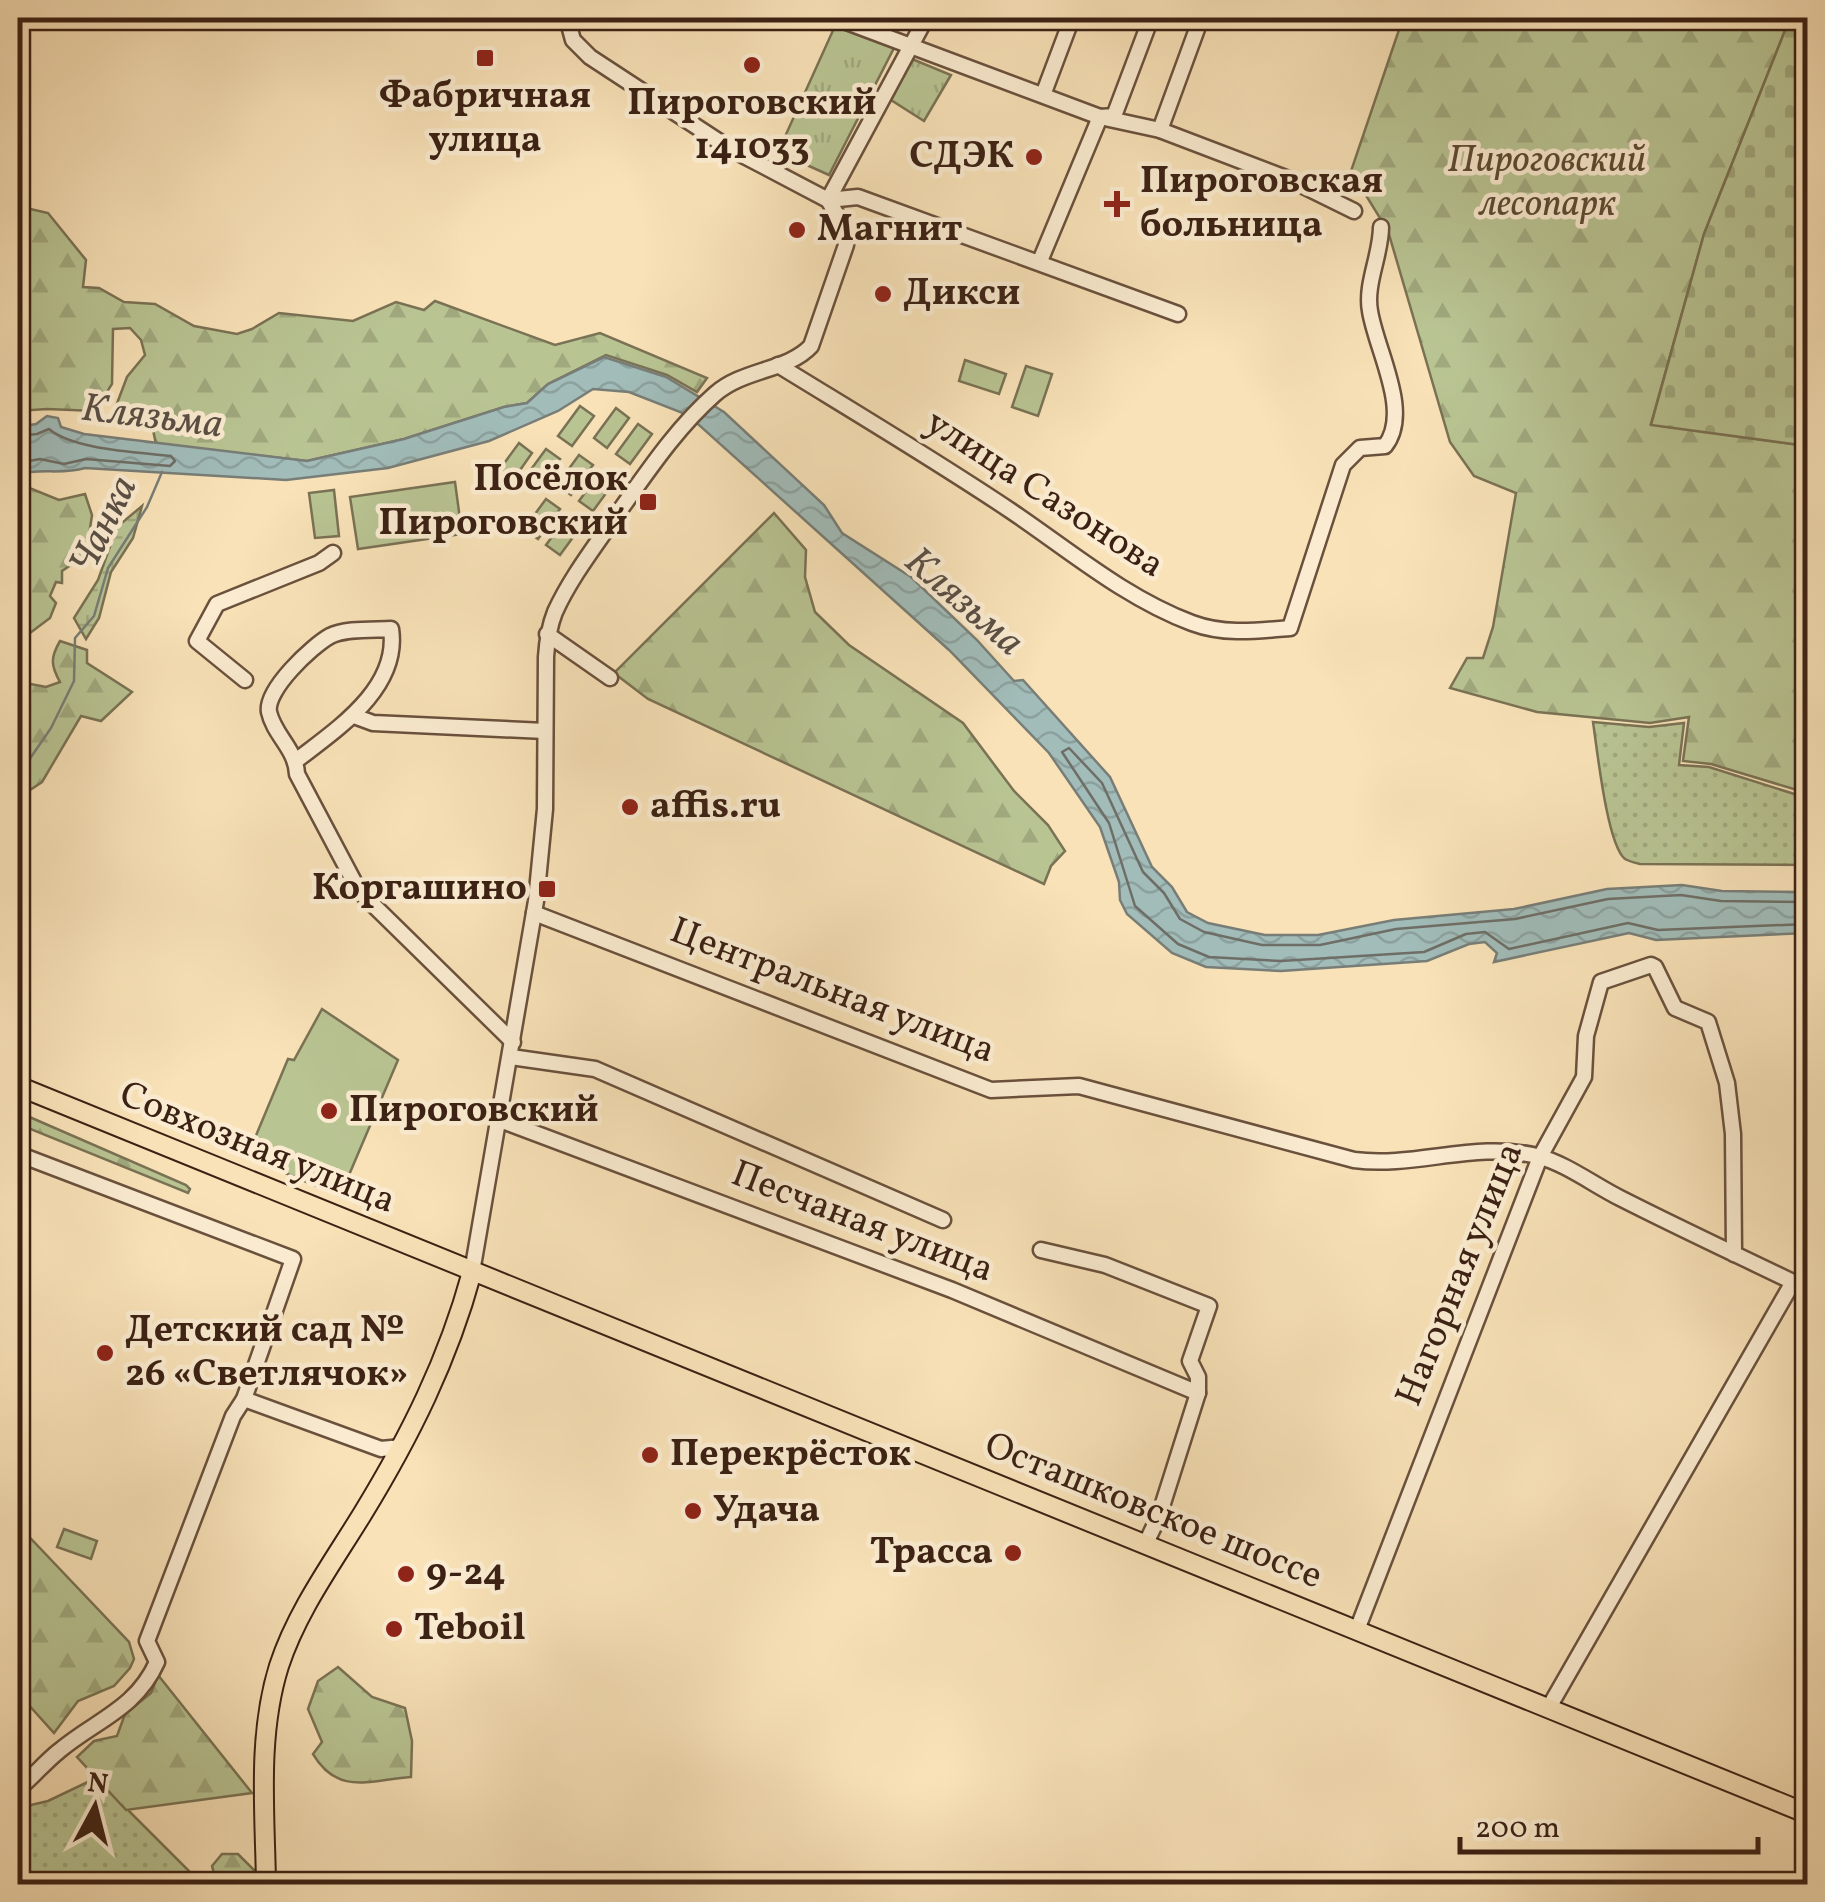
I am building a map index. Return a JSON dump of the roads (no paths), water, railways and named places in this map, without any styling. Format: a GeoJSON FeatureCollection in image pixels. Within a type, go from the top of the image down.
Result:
{"type":"FeatureCollection","features":[{"type":"Feature","properties":{"kind":"main road","name":"Совхозная улица"},"geometry":{"type":"LineString","coordinates":[[18,1086],[472,1272]]}},
{"type":"Feature","properties":{"kind":"main road"},"geometry":{"type":"LineString","coordinates":[[266,1884],[266,1733],[279,1666],[304,1609],[402,1447],[443,1364],[472,1272]]}},
{"type":"Feature","properties":{"kind":"main road","name":"Осташковское шоссе"},"geometry":{"type":"LineString","coordinates":[[472,1272],[1808,1814]]}},
{"type":"Feature","properties":{"kind":"street"},"geometry":{"type":"LineString","coordinates":[[472,1272],[534,913],[545,809],[547,634],[568,587],[649,469],[716,392],[738,378],[803,355],[811,346],[846,245],[842,222],[828,200],[729,148],[590,57],[573,40],[568,18]]}},
{"type":"Feature","properties":{"kind":"street"},"geometry":{"type":"LineString","coordinates":[[836,18],[1100,117],[1160,130],[1291,180],[1354,211]]}},
{"type":"Feature","properties":{"kind":"street"},"geometry":{"type":"LineString","coordinates":[[828,200],[926,18]]}},
{"type":"Feature","properties":{"kind":"street"},"geometry":{"type":"LineString","coordinates":[[1043,96],[1072,18]]}},
{"type":"Feature","properties":{"kind":"street"},"geometry":{"type":"LineString","coordinates":[[1100,117],[1114,116],[1151,18]]}},
{"type":"Feature","properties":{"kind":"street"},"geometry":{"type":"LineString","coordinates":[[1160,130],[1197,29]]}},
{"type":"Feature","properties":{"kind":"street"},"geometry":{"type":"LineString","coordinates":[[1040,262],[1100,117]]}},
{"type":"Feature","properties":{"kind":"street"},"geometry":{"type":"LineString","coordinates":[[828,200],[858,197],[1178,314]]}},
{"type":"Feature","properties":{"kind":"street","name":"улица Сазонова"},"geometry":{"type":"LineString","coordinates":[[778,365],[1148,602],[1193,624],[1236,632],[1290,628],[1343,465],[1360,448],[1385,446],[1393,436],[1396,416],[1369,308],[1381,248],[1381,227]]}},
{"type":"Feature","properties":{"kind":"street"},"geometry":{"type":"LineString","coordinates":[[246,680],[197,640],[217,604],[319,563],[333,553]]}},
{"type":"Feature","properties":{"kind":"street"},"geometry":{"type":"LineString","coordinates":[[297,760],[354,716],[384,673],[393,640],[391,629],[332,634],[286,674],[270,697],[269,713],[297,760],[297,774],[360,890],[512,1050],[595,1069],[943,1220]]}},
{"type":"Feature","properties":{"kind":"street"},"geometry":{"type":"LineString","coordinates":[[547,634],[610,678]]}},
{"type":"Feature","properties":{"kind":"street"},"geometry":{"type":"LineString","coordinates":[[354,716],[372,722],[546,731]]}},
{"type":"Feature","properties":{"kind":"street","name":"Центральная улица"},"geometry":{"type":"LineString","coordinates":[[534,913],[991,1090],[1079,1086],[1377,1163],[1406,1163],[1467,1151],[1540,1157],[1794,1282],[1548,1709]]}},
{"type":"Feature","properties":{"kind":"street","name":"Нагорная улица"},"geometry":{"type":"LineString","coordinates":[[1357,1630],[1540,1157],[1584,1077],[1586,1036],[1601,982],[1640,968],[1655,967],[1675,1008],[1708,1022],[1727,1083],[1733,1134],[1734,1254]]}},
{"type":"Feature","properties":{"kind":"street","name":"Песчаная улица"},"geometry":{"type":"LineString","coordinates":[[500,1120],[952,1290],[1198,1393]]}},
{"type":"Feature","properties":{"kind":"street"},"geometry":{"type":"LineString","coordinates":[[18,1154],[293,1259],[244,1399],[233,1416],[146,1641],[157,1662],[146,1685],[127,1704],[57,1753],[18,1790]]}},
{"type":"Feature","properties":{"kind":"street"},"geometry":{"type":"LineString","coordinates":[[1041,1250],[1105,1265],[1210,1306],[1190,1361],[1198,1377],[1198,1393],[1159,1516],[1146,1543]]}},
{"type":"Feature","properties":{"kind":"street"},"geometry":{"type":"LineString","coordinates":[[244,1399],[380,1450],[387,1454],[390,1467]]}},
{"type":"Feature","properties":{"kind":"street"},"geometry":{"type":"LineString","coordinates":[[380,1450],[402,1447]]}},
{"type":"Feature","properties":{"kind":"water"},"geometry":{"type":"Polygon","coordinates":[[[604,357],[666,377],[724,412],[824,505],[842,533],[911,577],[1014,681],[1023,680],[1110,777],[1152,867],[1172,887],[1187,912],[1208,923],[1265,935],[1318,935],[1394,920],[1514,909],[1607,889],[1682,885],[1722,891],[1807,892],[1807,933],[1656,940],[1629,933],[1494,962],[1497,953],[1485,942],[1469,944],[1427,961],[1281,971],[1206,967],[1172,953],[1127,914],[1100,827],[1049,753],[949,650],[688,415],[629,392],[593,389],[558,411],[489,441],[388,468],[286,480],[85,468],[18,474],[18,427],[36,424],[47,416],[58,418],[61,427],[84,434],[307,461],[404,439],[527,403],[548,384],[604,357]]]}},
{"type":"Feature","properties":{"kind":"waterway","name":"Чанка"},"geometry":{"type":"LineString","coordinates":[[18,776],[51,728],[74,681],[75,638],[94,616],[108,568],[147,507],[162,472]]}},
{"type":"Feature","properties":{"kind":"place","name":"Фабричная улица"},"geometry":{"type":"Point","coordinates":[485,58]}},
{"type":"Feature","properties":{"kind":"place","name":"Пироговский 141033"},"geometry":{"type":"Point","coordinates":[752,65]}},
{"type":"Feature","properties":{"kind":"place","name":"СДЭК"},"geometry":{"type":"Point","coordinates":[1034,157]}},
{"type":"Feature","properties":{"kind":"place","name":"Пироговская больница"},"geometry":{"type":"Point","coordinates":[1117,204]}},
{"type":"Feature","properties":{"kind":"place","name":"Магнит"},"geometry":{"type":"Point","coordinates":[797,230]}},
{"type":"Feature","properties":{"kind":"place","name":"Дикси"},"geometry":{"type":"Point","coordinates":[883,294]}},
{"type":"Feature","properties":{"kind":"place","name":"Посёлок Пироговский"},"geometry":{"type":"Point","coordinates":[648,502]}},
{"type":"Feature","properties":{"kind":"place","name":"affis.ru"},"geometry":{"type":"Point","coordinates":[630,807]}},
{"type":"Feature","properties":{"kind":"place","name":"Коргашино"},"geometry":{"type":"Point","coordinates":[547,889]}},
{"type":"Feature","properties":{"kind":"place","name":"Пироговский"},"geometry":{"type":"Point","coordinates":[329,1111]}},
{"type":"Feature","properties":{"kind":"place","name":"Детский сад № 26 «Светлячок»"},"geometry":{"type":"Point","coordinates":[105,1353]}},
{"type":"Feature","properties":{"kind":"place","name":"Перекрёсток"},"geometry":{"type":"Point","coordinates":[650,1455]}},
{"type":"Feature","properties":{"kind":"place","name":"Удача"},"geometry":{"type":"Point","coordinates":[693,1511]}},
{"type":"Feature","properties":{"kind":"place","name":"Трасса"},"geometry":{"type":"Point","coordinates":[1013,1553]}},
{"type":"Feature","properties":{"kind":"place","name":"9-24"},"geometry":{"type":"Point","coordinates":[406,1574]}},
{"type":"Feature","properties":{"kind":"place","name":"Teboil"},"geometry":{"type":"Point","coordinates":[394,1629]}},
{"type":"Feature","properties":{"kind":"park label","name":"Пироговский лесопарк"},"geometry":{"type":"Point","coordinates":[1547,183]}},
{"type":"Feature","properties":{"kind":"water label","name":"Клязьма"},"geometry":{"type":"Point","coordinates":[152,418]}},
{"type":"Feature","properties":{"kind":"water label","name":"Клязьма"},"geometry":{"type":"Point","coordinates":[963,603]}}]}
